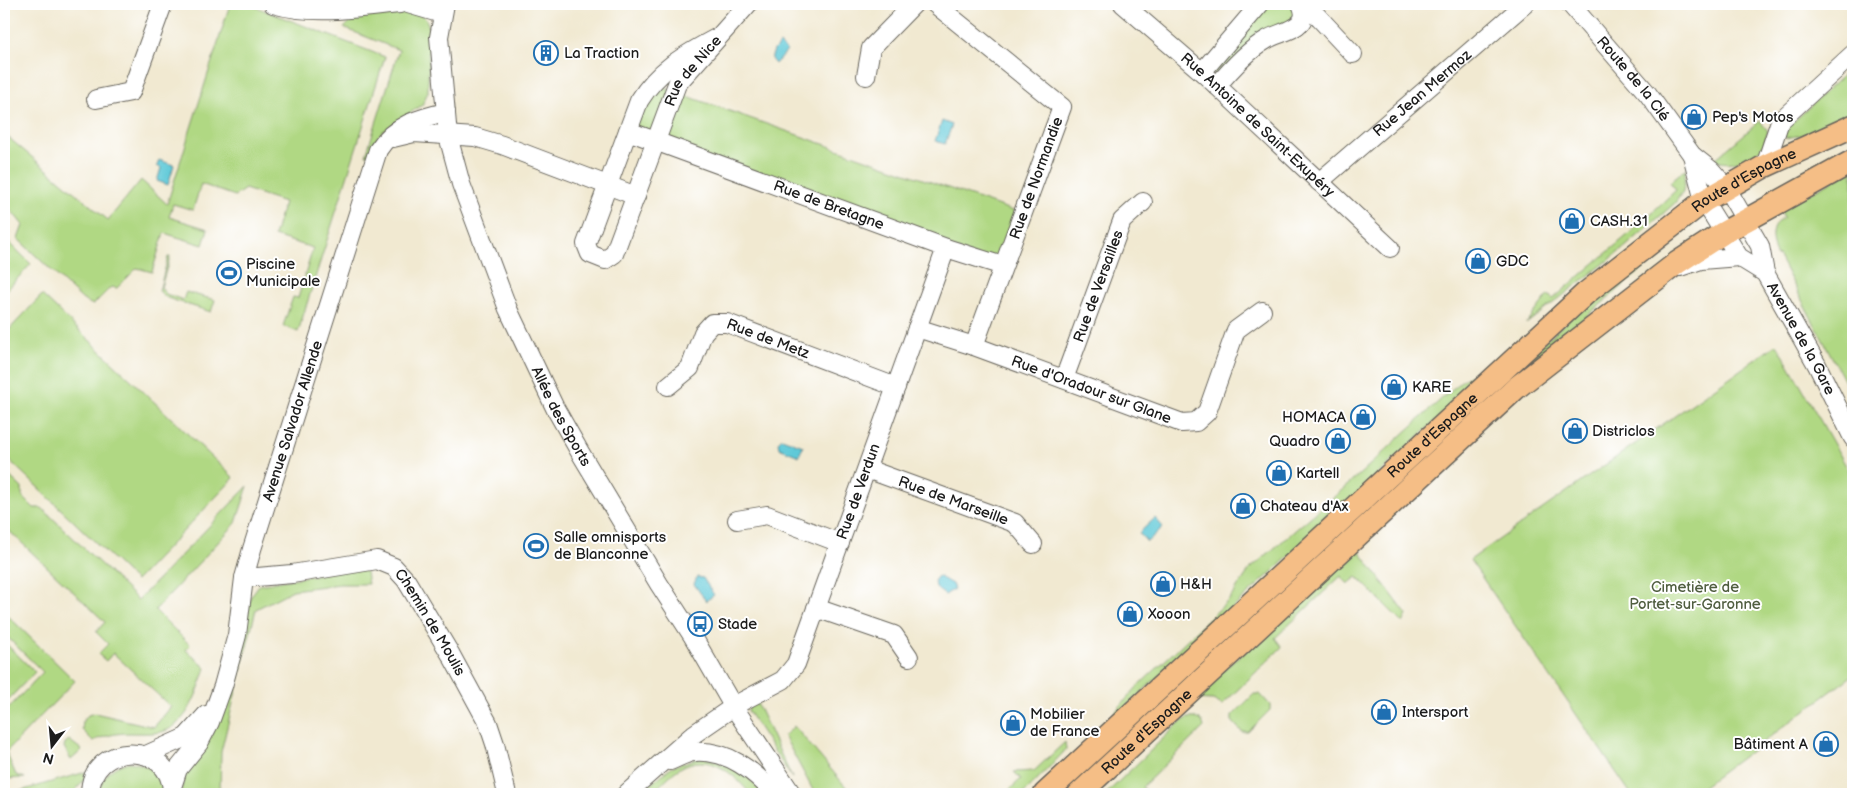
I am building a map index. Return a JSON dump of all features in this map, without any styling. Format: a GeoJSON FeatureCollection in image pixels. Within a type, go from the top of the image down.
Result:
{"type":"FeatureCollection","features":[{"type":"Feature","properties":{"kind":"main road","name":"Route d'Espagne"},"geometry":{"type":"LineString","coordinates":[[1045,794],[1586,293],[1704,201],[1766,166],[1853,126]]}},
{"type":"Feature","properties":{"kind":"main road","name":"Route d'Espagne"},"geometry":{"type":"LineString","coordinates":[[1079,794],[1516,388],[1666,271],[1746,220],[1853,161]]}},
{"type":"Feature","properties":{"kind":"street"},"geometry":{"type":"LineString","coordinates":[[96,99],[131,92],[163,4]]}},
{"type":"Feature","properties":{"kind":"street"},"geometry":{"type":"LineString","coordinates":[[281,5],[348,10],[400,4]]}},
{"type":"Feature","properties":{"kind":"street"},"geometry":{"type":"LineString","coordinates":[[408,4],[444,9]]}},
{"type":"Feature","properties":{"kind":"street"},"geometry":{"type":"LineString","coordinates":[[716,38],[748,4]]}},
{"type":"Feature","properties":{"kind":"street"},"geometry":{"type":"LineString","coordinates":[[866,76],[871,48],[914,4]]}},
{"type":"Feature","properties":{"kind":"street","name":"Rue de Normandie"},"geometry":{"type":"LineString","coordinates":[[935,4],[1062,107],[974,346]]}},
{"type":"Feature","properties":{"kind":"street","name":"Rue Antoine de Saint-Exupéry"},"geometry":{"type":"LineString","coordinates":[[1123,4],[1202,72],[1390,248]]}},
{"type":"Feature","properties":{"kind":"street"},"geometry":{"type":"LineString","coordinates":[[1202,72],[1260,4]]}},
{"type":"Feature","properties":{"kind":"street"},"geometry":{"type":"LineString","coordinates":[[1217,86],[1233,67],[1264,41],[1295,28],[1303,20],[1304,9],[1302,4]]}},
{"type":"Feature","properties":{"kind":"street"},"geometry":{"type":"LineString","coordinates":[[1306,4],[1353,54]]}},
{"type":"Feature","properties":{"kind":"street","name":"Rue Jean Mermoz"},"geometry":{"type":"LineString","coordinates":[[1319,182],[1526,4]]}},
{"type":"Feature","properties":{"kind":"street","name":"Route de la Clé"},"geometry":{"type":"LineString","coordinates":[[1570,4],[1648,94],[1692,155],[1732,184]]}},
{"type":"Feature","properties":{"kind":"street","name":"Allée des Sports"},"geometry":{"type":"LineString","coordinates":[[444,9],[439,37],[448,136],[461,184],[508,309],[555,408],[659,584],[692,635],[730,708]]}},
{"type":"Feature","properties":{"kind":"street","name":"Rue de Nice"},"geometry":{"type":"LineString","coordinates":[[636,196],[614,254],[605,260],[590,254],[586,244],[639,101],[650,83],[669,65],[716,38]]}},
{"type":"Feature","properties":{"kind":"street","name":"Rue de Nice"},"geometry":{"type":"LineString","coordinates":[[656,141],[677,84],[716,38]]}},
{"type":"Feature","properties":{"kind":"street"},"geometry":{"type":"LineString","coordinates":[[1766,166],[1780,121],[1853,54]]}},
{"type":"Feature","properties":{"kind":"street","name":"Avenue Salvador Allende"},"geometry":{"type":"LineString","coordinates":[[172,790],[178,769],[199,742],[216,703],[237,635],[244,578],[378,150],[383,142],[402,126],[446,112]]}},
{"type":"Feature","properties":{"kind":"street","name":"Rue de Bretagne"},"geometry":{"type":"LineString","coordinates":[[628,131],[946,248],[1003,266]]}},
{"type":"Feature","properties":{"kind":"street"},"geometry":{"type":"LineString","coordinates":[[383,142],[398,135],[414,133],[475,137],[502,144],[636,196],[656,141]]}},
{"type":"Feature","properties":{"kind":"street","name":"Route de la Clé"},"geometry":{"type":"LineString","coordinates":[[1692,155],[1704,201]]}},
{"type":"Feature","properties":{"kind":"street"},"geometry":{"type":"LineString","coordinates":[[1732,184],[1746,220],[1760,246],[1765,274]]}},
{"type":"Feature","properties":{"kind":"street","name":"Avenue de la Gare"},"geometry":{"type":"LineString","coordinates":[[1704,201],[1739,257],[1765,274],[1817,365],[1853,438]]}},
{"type":"Feature","properties":{"kind":"street","name":"Rue de Versailles"},"geometry":{"type":"LineString","coordinates":[[1064,379],[1122,221],[1143,202]]}},
{"type":"Feature","properties":{"kind":"street","name":"Rue de Verdun"},"geometry":{"type":"LineString","coordinates":[[730,708],[783,680],[796,664],[946,248]]}},
{"type":"Feature","properties":{"kind":"street","name":"Route d'Espagne"},"geometry":{"type":"LineString","coordinates":[[1666,271],[1701,260],[1739,257]]}},
{"type":"Feature","properties":{"kind":"street","name":"Rue d'Oradour sur Glane"},"geometry":{"type":"LineString","coordinates":[[918,328],[974,346],[1182,423],[1196,422],[1207,412],[1236,330],[1262,310]]}},
{"type":"Feature","properties":{"kind":"street","name":"Rue de Metz"},"geometry":{"type":"LineString","coordinates":[[668,386],[690,368],[703,333],[712,324],[727,323],[896,387]]}},
{"type":"Feature","properties":{"kind":"street","name":"Rue de Marseille"},"geometry":{"type":"LineString","coordinates":[[867,469],[1015,523],[1033,544]]}},
{"type":"Feature","properties":{"kind":"street"},"geometry":{"type":"LineString","coordinates":[[737,520],[767,515],[840,543]]}},
{"type":"Feature","properties":{"kind":"street","name":"Chemin de Moulis"},"geometry":{"type":"LineString","coordinates":[[244,578],[270,574],[292,574],[377,560],[394,567],[403,575],[477,701],[495,744],[507,794]]}},
{"type":"Feature","properties":{"kind":"street"},"geometry":{"type":"LineString","coordinates":[[816,608],[894,635],[909,657]]}},
{"type":"Feature","properties":{"kind":"street","name":"Avenue Salvador Allende"},"geometry":{"type":"LineString","coordinates":[[146,755],[186,737],[216,703]]}},
{"type":"Feature","properties":{"kind":"street"},"geometry":{"type":"LineString","coordinates":[[626,794],[655,766],[730,708]]}},
{"type":"Feature","properties":{"kind":"street"},"geometry":{"type":"LineString","coordinates":[[730,708],[747,748],[776,794]]}},
{"type":"Feature","properties":{"kind":"street"},"geometry":{"type":"LineString","coordinates":[[730,708],[792,794]]}},
{"type":"Feature","properties":{"kind":"street"},"geometry":{"type":"LineString","coordinates":[[655,766],[693,752],[715,752],[731,758],[776,794]]}},
{"type":"Feature","properties":{"kind":"street"},"geometry":{"type":"LineString","coordinates":[[87,792],[97,769],[113,756],[124,753],[146,755],[163,768],[172,790]]}},
{"type":"Feature","properties":{"kind":"green space"},"geometry":{"type":"Polygon","coordinates":[[[230,4],[248,4],[385,57],[298,332],[283,326],[293,297],[298,298],[313,248],[274,236],[284,202],[245,189],[235,196],[201,184],[193,210],[173,204],[169,217],[208,229],[203,245],[164,233],[152,272],[137,268],[117,288],[111,287],[93,305],[83,300],[18,239],[23,225],[4,202],[4,134],[108,220],[141,180],[167,204],[230,4]]]}},
{"type":"Feature","properties":{"kind":"green space"},"geometry":{"type":"Polygon","coordinates":[[[1269,4],[1296,4],[1298,17],[1214,75],[1212,71],[1269,4]]]}},
{"type":"Feature","properties":{"kind":"green space"},"geometry":{"type":"Polygon","coordinates":[[[410,11],[423,16],[427,21],[429,29],[428,92],[422,105],[383,131],[375,140],[368,155],[366,155],[399,50],[344,28],[355,17],[410,11]]]}},
{"type":"Feature","properties":{"kind":"green space"},"geometry":{"type":"Polygon","coordinates":[[[1853,66],[1853,115],[1802,135],[1786,138],[1784,135],[1789,126],[1853,66]]]}},
{"type":"Feature","properties":{"kind":"green space"},"geometry":{"type":"Polygon","coordinates":[[[650,83],[1022,214],[1003,266],[628,131],[650,83]]]}},
{"type":"Feature","properties":{"kind":"green space"},"geometry":{"type":"Polygon","coordinates":[[[1760,121],[1768,131],[1762,149],[1739,161],[1727,163],[1714,160],[1760,121]]]}},
{"type":"Feature","properties":{"kind":"green space"},"geometry":{"type":"Polygon","coordinates":[[[1686,168],[1683,191],[1675,203],[1623,249],[1526,324],[1548,295],[1553,299],[1630,233],[1676,190],[1670,182],[1686,168]]]}},
{"type":"Feature","properties":{"kind":"green space"},"geometry":{"type":"Polygon","coordinates":[[[1853,170],[1853,397],[1778,255],[1777,257],[1772,235],[1775,225],[1784,217],[1779,209],[1853,170]]]}},
{"type":"Feature","properties":{"kind":"green space"},"geometry":{"type":"Polygon","coordinates":[[[6,239],[31,264],[4,293],[4,242],[6,239]]]}},
{"type":"Feature","properties":{"kind":"green space"},"geometry":{"type":"Polygon","coordinates":[[[168,257],[170,257],[161,287],[166,294],[183,300],[186,292],[215,300],[211,312],[167,298],[159,291],[168,257]]]}},
{"type":"Feature","properties":{"kind":"green space"},"geometry":{"type":"Polygon","coordinates":[[[1644,260],[1646,266],[1522,371],[1068,794],[1056,794],[1577,312],[1644,260]]]}},
{"type":"Feature","properties":{"kind":"green space"},"geometry":{"type":"Polygon","coordinates":[[[42,295],[234,478],[136,581],[4,455],[4,335],[42,295]]]}},
{"type":"Feature","properties":{"kind":"green space","name":"Cimetière de Portet-sur-Garonne"},"geometry":{"type":"Polygon","coordinates":[[[1777,344],[1853,478],[1853,675],[1693,794],[1631,794],[1470,560],[1777,344]]]}},
{"type":"Feature","properties":{"kind":"green space"},"geometry":{"type":"Polygon","coordinates":[[[1506,356],[1094,736],[1137,687],[1229,600],[1250,569],[1349,484],[1461,381],[1506,356]]]}},
{"type":"Feature","properties":{"kind":"green space"},"geometry":{"type":"Polygon","coordinates":[[[4,471],[22,488],[22,496],[34,508],[42,508],[138,600],[248,486],[236,523],[155,610],[190,645],[186,650],[206,668],[189,710],[174,726],[165,731],[117,734],[93,741],[82,730],[83,721],[88,715],[95,713],[154,727],[171,707],[113,653],[106,661],[98,654],[108,644],[96,632],[105,622],[4,526],[4,471]]]}},
{"type":"Feature","properties":{"kind":"green space"},"geometry":{"type":"Polygon","coordinates":[[[1357,548],[1407,615],[1403,623],[1357,577],[1348,584],[1341,576],[1275,638],[1282,647],[1222,705],[1213,700],[1192,699],[1357,548]]]}},
{"type":"Feature","properties":{"kind":"green space"},"geometry":{"type":"Polygon","coordinates":[[[365,566],[368,584],[340,584],[293,590],[256,609],[221,752],[220,794],[182,794],[184,773],[222,708],[235,676],[251,596],[259,585],[365,566]]]}},
{"type":"Feature","properties":{"kind":"green space"},"geometry":{"type":"Polygon","coordinates":[[[4,612],[75,681],[6,752],[16,775],[25,778],[4,779],[4,713],[43,672],[4,634],[4,612]]]}},
{"type":"Feature","properties":{"kind":"green space"},"geometry":{"type":"Polygon","coordinates":[[[4,642],[35,672],[4,704],[4,642]]]}},
{"type":"Feature","properties":{"kind":"green space"},"geometry":{"type":"Polygon","coordinates":[[[1254,694],[1260,694],[1270,705],[1270,710],[1248,732],[1242,732],[1232,721],[1232,716],[1254,694]]]}},
{"type":"Feature","properties":{"kind":"green space"},"geometry":{"type":"Polygon","coordinates":[[[756,701],[792,778],[748,711],[750,705],[756,701]]]}},
{"type":"Feature","properties":{"kind":"green space"},"geometry":{"type":"Polygon","coordinates":[[[1188,718],[1202,721],[1204,727],[1142,787],[1148,794],[1106,794],[1179,723],[1188,718]]]}},
{"type":"Feature","properties":{"kind":"green space"},"geometry":{"type":"Polygon","coordinates":[[[794,726],[852,794],[815,794],[784,736],[794,726]]]}},
{"type":"Feature","properties":{"kind":"green space"},"geometry":{"type":"Polygon","coordinates":[[[69,740],[82,750],[71,760],[64,747],[65,743],[69,740]]]}},
{"type":"Feature","properties":{"kind":"green space"},"geometry":{"type":"Polygon","coordinates":[[[1065,742],[1066,749],[1062,754],[1023,794],[1005,794],[1021,779],[1014,772],[1034,771],[1065,742]]]}},
{"type":"Feature","properties":{"kind":"green space"},"geometry":{"type":"Polygon","coordinates":[[[704,756],[742,772],[765,794],[750,794],[728,772],[710,763],[700,762],[690,763],[680,768],[651,794],[639,794],[671,767],[704,756]]]}},
{"type":"Feature","properties":{"kind":"green space"},"geometry":{"type":"Polygon","coordinates":[[[129,762],[143,765],[153,771],[160,781],[163,794],[100,794],[102,782],[108,773],[118,766],[129,762]]]}},
{"type":"Feature","properties":{"kind":"green space"},"geometry":{"type":"Polygon","coordinates":[[[86,772],[84,780],[74,792],[43,794],[20,791],[86,772]]]}},
{"type":"Feature","properties":{"kind":"water"},"geometry":{"type":"Polygon","coordinates":[[[780,44],[787,51],[775,64],[771,59],[774,50],[780,44]]]}},
{"type":"Feature","properties":{"kind":"water"},"geometry":{"type":"Polygon","coordinates":[[[942,121],[952,125],[945,144],[935,141],[942,121]]]}},
{"type":"Feature","properties":{"kind":"water"},"geometry":{"type":"Polygon","coordinates":[[[159,160],[174,165],[168,185],[157,181],[161,168],[157,166],[159,160]]]}},
{"type":"Feature","properties":{"kind":"water"},"geometry":{"type":"Polygon","coordinates":[[[782,438],[803,446],[799,456],[779,448],[778,442],[782,438]]]}},
{"type":"Feature","properties":{"kind":"water"},"geometry":{"type":"Polygon","coordinates":[[[1155,518],[1163,527],[1147,542],[1139,533],[1155,518]]]}},
{"type":"Feature","properties":{"kind":"water"},"geometry":{"type":"Polygon","coordinates":[[[938,576],[952,584],[954,589],[945,595],[937,589],[934,581],[938,576]]]}},
{"type":"Feature","properties":{"kind":"water"},"geometry":{"type":"Polygon","coordinates":[[[697,577],[703,578],[714,595],[706,601],[694,584],[697,577]]]}},
{"type":"Feature","properties":{"kind":"place","name":"La Traction"},"geometry":{"type":"Point","coordinates":[546,53]}},
{"type":"Feature","properties":{"kind":"place","name":"Pep's Motos"},"geometry":{"type":"Point","coordinates":[1694,117]}},
{"type":"Feature","properties":{"kind":"place","name":"CASH.31"},"geometry":{"type":"Point","coordinates":[1572,221]}},
{"type":"Feature","properties":{"kind":"place","name":"GDC"},"geometry":{"type":"Point","coordinates":[1478,261]}},
{"type":"Feature","properties":{"kind":"place","name":"Piscine Municipale"},"geometry":{"type":"Point","coordinates":[229,273]}},
{"type":"Feature","properties":{"kind":"place","name":"KARE"},"geometry":{"type":"Point","coordinates":[1394,387]}},
{"type":"Feature","properties":{"kind":"place","name":"HOMACA"},"geometry":{"type":"Point","coordinates":[1363,417]}},
{"type":"Feature","properties":{"kind":"place","name":"Districlos"},"geometry":{"type":"Point","coordinates":[1575,431]}},
{"type":"Feature","properties":{"kind":"place","name":"Quadro"},"geometry":{"type":"Point","coordinates":[1338,441]}},
{"type":"Feature","properties":{"kind":"place","name":"Kartell"},"geometry":{"type":"Point","coordinates":[1279,473]}},
{"type":"Feature","properties":{"kind":"place","name":"Chateau d'Ax"},"geometry":{"type":"Point","coordinates":[1243,506]}},
{"type":"Feature","properties":{"kind":"place","name":"Salle omnisports de Blanconne"},"geometry":{"type":"Point","coordinates":[536,546]}},
{"type":"Feature","properties":{"kind":"place","name":"H&H"},"geometry":{"type":"Point","coordinates":[1163,584]}},
{"type":"Feature","properties":{"kind":"place","name":"Xooon"},"geometry":{"type":"Point","coordinates":[1130,614]}},
{"type":"Feature","properties":{"kind":"place","name":"Stade"},"geometry":{"type":"Point","coordinates":[700,624]}},
{"type":"Feature","properties":{"kind":"place","name":"Intersport"},"geometry":{"type":"Point","coordinates":[1384,712]}},
{"type":"Feature","properties":{"kind":"place","name":"Mobilier de France"},"geometry":{"type":"Point","coordinates":[1013,723]}},
{"type":"Feature","properties":{"kind":"place","name":"Bâtiment A"},"geometry":{"type":"Point","coordinates":[1826,744]}}]}
